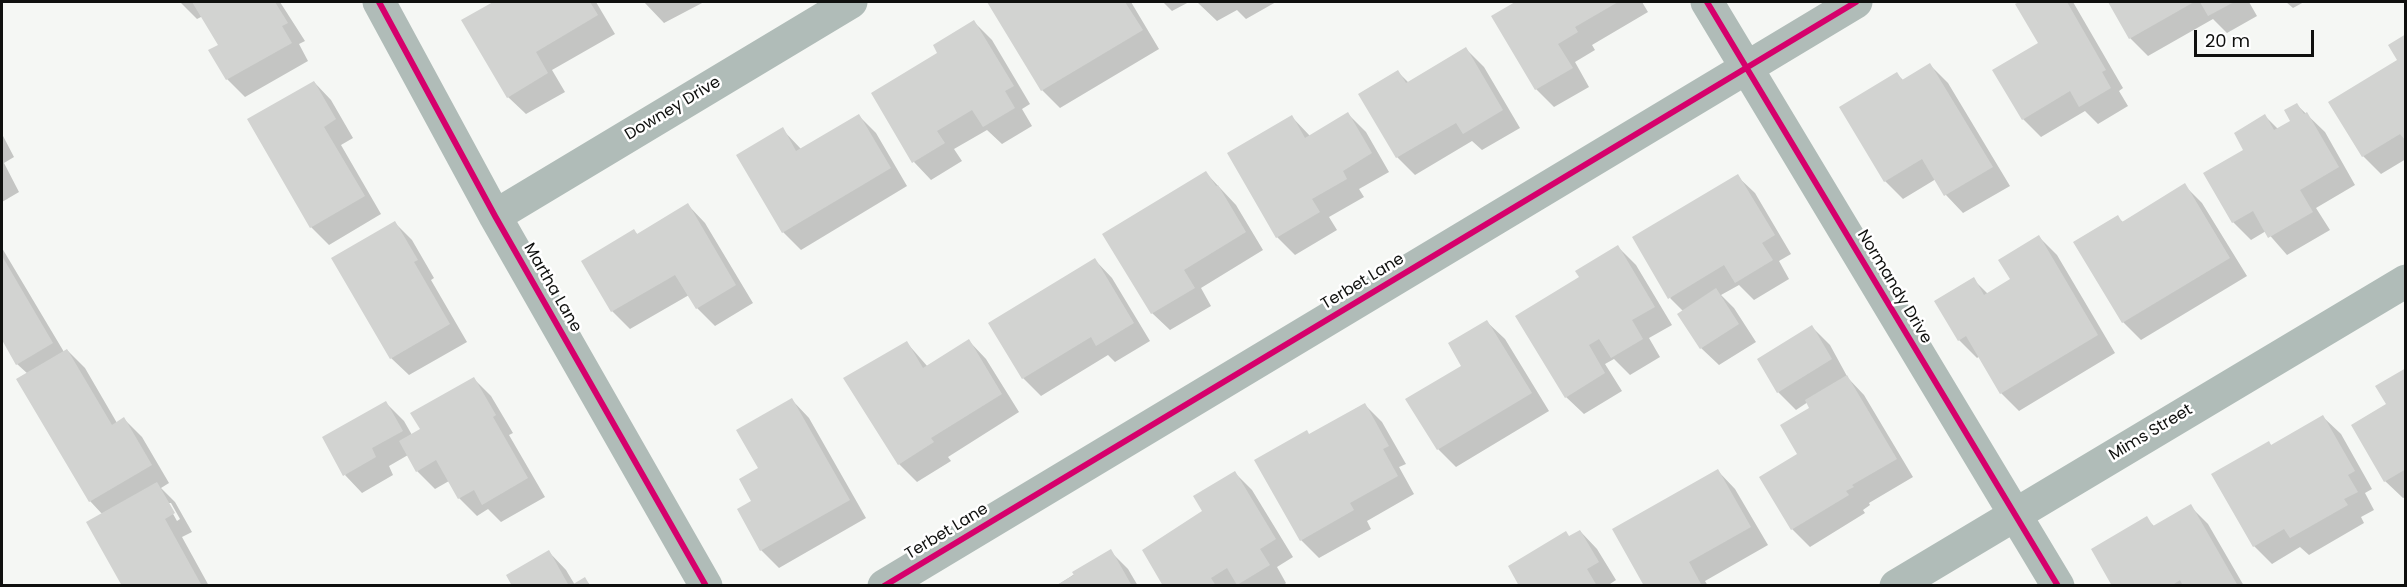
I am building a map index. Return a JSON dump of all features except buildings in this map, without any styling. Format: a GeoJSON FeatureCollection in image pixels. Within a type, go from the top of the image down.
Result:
{"type":"FeatureCollection","features":[{"type":"Feature","properties":{"kind":"street","name":"Martha Lane"},"geometry":{"type":"LineString","coordinates":[[379,2],[495,216],[706,585]]}},
{"type":"Feature","properties":{"kind":"street","name":"Downey Drive"},"geometry":{"type":"LineString","coordinates":[[495,216],[851,2]]}},
{"type":"Feature","properties":{"kind":"street","name":"Normandy Drive"},"geometry":{"type":"LineString","coordinates":[[1707,2],[2058,585]]}},
{"type":"Feature","properties":{"kind":"street","name":"Terbet Lane"},"geometry":{"type":"LineString","coordinates":[[884,585],[1856,2]]}},
{"type":"Feature","properties":{"kind":"street","name":"Mims Street"},"geometry":{"type":"LineString","coordinates":[[1896,585],[2406,281]]}},
{"type":"Feature","properties":{"kind":"cycle path"},"geometry":{"type":"LineString","coordinates":[[379,2],[495,216],[706,586]]}},
{"type":"Feature","properties":{"kind":"cycle path"},"geometry":{"type":"LineString","coordinates":[[1707,2],[2058,586]]}},
{"type":"Feature","properties":{"kind":"cycle path"},"geometry":{"type":"LineString","coordinates":[[884,586],[1856,2]]}}]}
